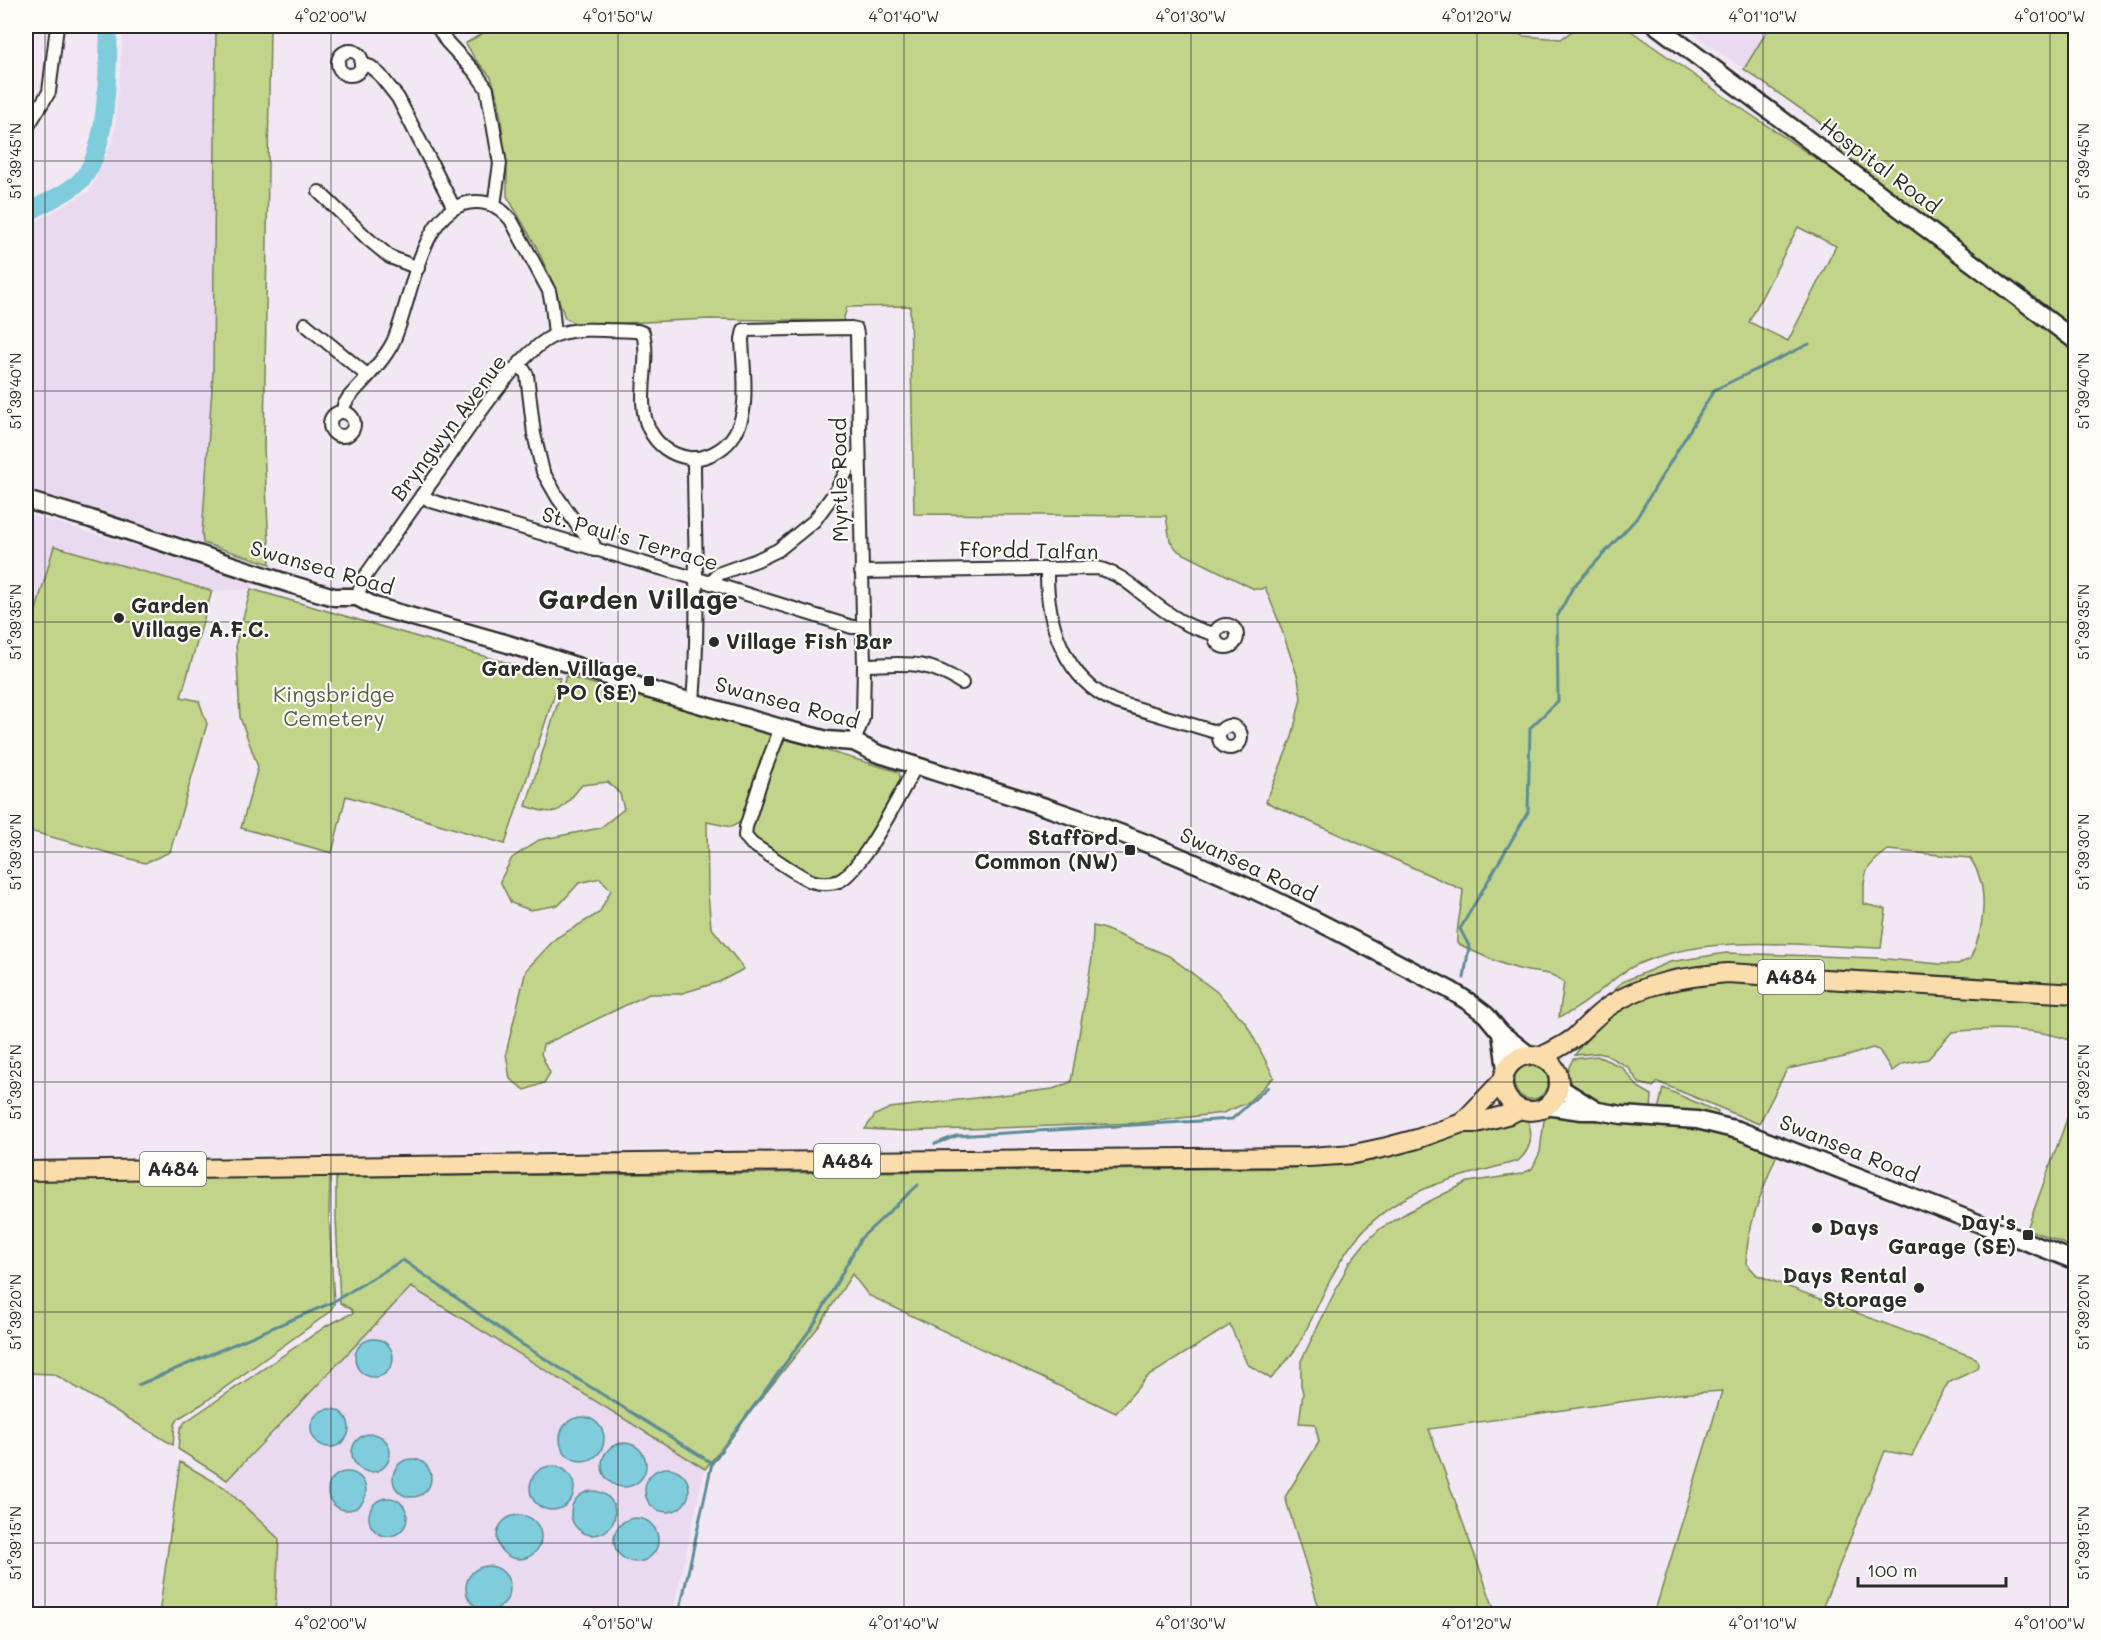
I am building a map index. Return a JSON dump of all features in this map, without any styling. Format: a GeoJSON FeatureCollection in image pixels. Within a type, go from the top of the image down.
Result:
{"type":"FeatureCollection","features":[{"type":"Feature","properties":{"kind":"main road","name":"Hospital Road"},"geometry":{"type":"LineString","coordinates":[[1657,26],[2076,341]]}},
{"type":"Feature","properties":{"kind":"main road","name":"Swansea Road"},"geometry":{"type":"LineString","coordinates":[[26,500],[334,597],[357,597],[393,612],[508,644],[781,728],[827,740],[854,742],[876,753],[1051,808],[1195,864],[1271,899],[1450,990],[1486,1015],[1501,1033],[1535,1057]]}},
{"type":"Feature","properties":{"kind":"main road","name":"A484"},"geometry":{"type":"LineString","coordinates":[[1462,1123],[1519,1058],[1535,1057],[1575,1037],[1610,1005],[1646,987],[1685,977],[1727,973],[2076,994]]}},
{"type":"Feature","properties":{"kind":"main road"},"geometry":{"type":"LineString","coordinates":[[1501,1033],[1505,1094],[1520,1109]]}},
{"type":"Feature","properties":{"kind":"main road","name":"A484"},"geometry":{"type":"LineString","coordinates":[[26,1171],[1309,1157],[1354,1154],[1417,1139],[1462,1123],[1476,1124],[1520,1109],[1534,1110],[1545,1106],[1553,1098],[1558,1078],[1575,1037]]}},
{"type":"Feature","properties":{"kind":"main road"},"geometry":{"type":"LineString","coordinates":[[1535,1057],[1552,1066],[1558,1078]]}},
{"type":"Feature","properties":{"kind":"main road","name":"Swansea Road"},"geometry":{"type":"LineString","coordinates":[[1558,1078],[1565,1091],[1598,1111]]}},
{"type":"Feature","properties":{"kind":"main road","name":"Swansea Road"},"geometry":{"type":"LineString","coordinates":[[1545,1106],[1598,1111],[1622,1116],[1697,1120],[1738,1130],[2076,1261]]}},
{"type":"Feature","properties":{"kind":"street"},"geometry":{"type":"LineString","coordinates":[[26,129],[50,92],[57,26]]}},
{"type":"Feature","properties":{"kind":"street"},"geometry":{"type":"LineString","coordinates":[[437,26],[447,42],[475,72],[487,89],[500,164],[494,205]]}},
{"type":"Feature","properties":{"kind":"street"},"geometry":{"type":"LineString","coordinates":[[361,64],[371,67],[380,75],[398,98],[454,208]]}},
{"type":"Feature","properties":{"kind":"street"},"geometry":{"type":"LineString","coordinates":[[319,192],[325,205],[390,257],[418,268]]}},
{"type":"Feature","properties":{"kind":"street"},"geometry":{"type":"LineString","coordinates":[[343,411],[346,401],[392,345],[430,234],[454,208],[462,204],[477,202],[494,205],[511,220],[549,291],[555,335]]}},
{"type":"Feature","properties":{"kind":"street"},"geometry":{"type":"LineString","coordinates":[[305,324],[368,376]]}},
{"type":"Feature","properties":{"kind":"street","name":"Myrtle Road"},"geometry":{"type":"LineString","coordinates":[[694,458],[721,450],[733,438],[740,426],[744,402],[742,339],[744,330],[856,329],[858,334],[864,665],[863,718],[854,742]]}},
{"type":"Feature","properties":{"kind":"street","name":"Bryngwyn Avenue"},"geometry":{"type":"LineString","coordinates":[[357,597],[364,578],[492,397],[537,346],[555,335],[576,331],[638,331],[643,333],[644,405],[647,423],[663,447],[675,454],[694,458]]}},
{"type":"Feature","properties":{"kind":"street"},"geometry":{"type":"LineString","coordinates":[[520,364],[527,375],[534,434],[543,472],[558,498],[593,543],[595,550]]}},
{"type":"Feature","properties":{"kind":"street"},"geometry":{"type":"LineString","coordinates":[[711,583],[718,574],[758,560],[778,550],[814,521],[836,491],[853,459],[859,455]]}},
{"type":"Feature","properties":{"kind":"street"},"geometry":{"type":"LineString","coordinates":[[693,702],[696,579],[694,458]]}},
{"type":"Feature","properties":{"kind":"street","name":"St. Paul's Terrace"},"geometry":{"type":"LineString","coordinates":[[422,495],[431,501],[852,627],[863,627]]}},
{"type":"Feature","properties":{"kind":"street","name":"Ffordd Talfan"},"geometry":{"type":"LineString","coordinates":[[861,572],[1097,568],[1114,573],[1181,622],[1196,629],[1215,633]]}},
{"type":"Feature","properties":{"kind":"street"},"geometry":{"type":"LineString","coordinates":[[1047,569],[1046,584],[1055,632],[1066,657],[1083,681],[1102,697],[1219,733]]}},
{"type":"Feature","properties":{"kind":"street"},"geometry":{"type":"LineString","coordinates":[[864,665],[926,665],[947,673],[962,683]]}},
{"type":"Feature","properties":{"kind":"street"},"geometry":{"type":"LineString","coordinates":[[781,728],[763,774],[745,836],[752,844],[812,881],[838,882],[857,865],[916,766]]}},
{"type":"Feature","properties":{"kind":"shaded area"},"geometry":{"type":"Polygon","coordinates":[[[124,26],[216,26],[213,373],[203,543],[26,491],[26,227],[90,191],[114,138],[124,26]]]}},
{"type":"Feature","properties":{"kind":"shaded area"},"geometry":{"type":"Polygon","coordinates":[[[1682,26],[1770,26],[1744,69],[1682,26]]]}},
{"type":"Feature","properties":{"kind":"shaded area"},"geometry":{"type":"Polygon","coordinates":[[[26,514],[253,581],[251,589],[212,591],[54,546],[26,646],[26,514]]]}},
{"type":"Feature","properties":{"kind":"shaded area"},"geometry":{"type":"Polygon","coordinates":[[[411,1287],[705,1469],[672,1614],[275,1614],[279,1539],[224,1487],[227,1480],[411,1287]]]}},
{"type":"Feature","properties":{"kind":"green space"},"geometry":{"type":"Polygon","coordinates":[[[216,26],[270,26],[264,448],[270,564],[203,543],[202,534],[213,373],[216,26]]]}},
{"type":"Feature","properties":{"kind":"green space"},"geometry":{"type":"Polygon","coordinates":[[[495,26],[1504,26],[1523,36],[1561,39],[1579,26],[1624,26],[1830,168],[1845,140],[1744,69],[1770,26],[2075,26],[2075,986],[1796,967],[1746,966],[1680,969],[1651,976],[1615,992],[1614,990],[1622,982],[1670,962],[1726,953],[1876,958],[1940,964],[1958,964],[1970,959],[1982,921],[1983,895],[1981,882],[1970,858],[1888,850],[1869,867],[1864,885],[1864,904],[1886,909],[1881,948],[1761,943],[1700,947],[1671,953],[1632,967],[1582,1005],[1559,1017],[1564,982],[1559,978],[1501,963],[1457,943],[1463,890],[1266,802],[1292,737],[1301,698],[1298,678],[1265,587],[1254,589],[1178,551],[1170,541],[1166,516],[914,514],[910,306],[847,307],[843,321],[710,319],[579,325],[565,318],[553,283],[536,246],[507,196],[507,173],[499,103],[491,77],[475,59],[466,43],[495,26]],[[1798,227],[1749,322],[1788,341],[1836,246],[1798,227]]]}},
{"type":"Feature","properties":{"kind":"green space"},"geometry":{"type":"Polygon","coordinates":[[[54,546],[212,591],[181,697],[199,701],[207,724],[170,852],[145,863],[26,830],[26,646],[54,546]]]}},
{"type":"Feature","properties":{"kind":"green space","name":"Kingsbridge Cemetery"},"geometry":{"type":"Polygon","coordinates":[[[251,589],[560,678],[505,844],[346,796],[332,853],[241,828],[258,767],[240,717],[236,643],[251,589]]]}},
{"type":"Feature","properties":{"kind":"green space"},"geometry":{"type":"Polygon","coordinates":[[[566,676],[774,735],[741,822],[731,827],[707,822],[711,927],[744,969],[719,982],[679,994],[649,994],[543,1045],[541,1054],[550,1073],[544,1083],[525,1090],[510,1079],[506,1053],[526,970],[556,938],[599,913],[611,890],[600,878],[579,883],[559,905],[530,910],[511,903],[500,881],[512,858],[539,840],[600,828],[624,809],[620,794],[608,782],[582,785],[564,806],[553,812],[526,806],[566,676]]]}},
{"type":"Feature","properties":{"kind":"green space"},"geometry":{"type":"Polygon","coordinates":[[[780,737],[899,772],[901,783],[871,834],[853,860],[844,870],[835,875],[823,877],[811,874],[751,834],[749,827],[780,737]]]}},
{"type":"Feature","properties":{"kind":"green space"},"geometry":{"type":"Polygon","coordinates":[[[1093,926],[1169,956],[1217,992],[1246,1023],[1274,1077],[1247,1103],[1223,1113],[1139,1123],[905,1131],[865,1129],[875,1115],[890,1108],[1053,1089],[1071,1082],[1092,958],[1093,926]]]}},
{"type":"Feature","properties":{"kind":"green space"},"geometry":{"type":"Polygon","coordinates":[[[1711,981],[2075,1002],[2075,1042],[2030,1031],[1968,1030],[1952,1032],[1928,1059],[1902,1064],[1892,1071],[1879,1050],[1872,1048],[1845,1057],[1787,1069],[1759,1124],[1658,1082],[1653,1087],[1639,1083],[1628,1067],[1606,1055],[1598,1053],[1575,1055],[1598,1026],[1628,1003],[1666,988],[1711,981]]]}},
{"type":"Feature","properties":{"kind":"green space"},"geometry":{"type":"Polygon","coordinates":[[[1597,1056],[1622,1067],[1638,1087],[1652,1095],[1651,1110],[1614,1107],[1596,1101],[1568,1084],[1566,1073],[1573,1059],[1597,1056]]]}},
{"type":"Feature","properties":{"kind":"green space"},"geometry":{"type":"Polygon","coordinates":[[[1531,1065],[1543,1070],[1548,1082],[1543,1094],[1531,1099],[1519,1094],[1514,1082],[1519,1070],[1531,1065]]]}},
{"type":"Feature","properties":{"kind":"green space"},"geometry":{"type":"Polygon","coordinates":[[[1663,1088],[1718,1112],[1717,1117],[1661,1111],[1659,1106],[1663,1088]]]}},
{"type":"Feature","properties":{"kind":"green space"},"geometry":{"type":"Polygon","coordinates":[[[2075,1097],[2076,1248],[2027,1229],[2075,1097]]]}},
{"type":"Feature","properties":{"kind":"green space"},"geometry":{"type":"Polygon","coordinates":[[[1554,1113],[1611,1123],[1689,1127],[1736,1137],[1777,1154],[1749,1234],[1746,1263],[1757,1275],[1976,1358],[1977,1369],[1948,1383],[1912,1456],[1885,1451],[1820,1614],[1654,1614],[1722,1391],[1676,1394],[1429,1429],[1496,1614],[1321,1614],[1285,1497],[1319,1442],[1315,1424],[1299,1423],[1303,1393],[1301,1361],[1349,1263],[1365,1243],[1381,1228],[1408,1212],[1468,1182],[1521,1174],[1532,1169],[1540,1152],[1544,1120],[1554,1113]]]}},
{"type":"Feature","properties":{"kind":"green space"},"geometry":{"type":"Polygon","coordinates":[[[1524,1119],[1529,1123],[1531,1134],[1528,1149],[1518,1161],[1443,1182],[1420,1191],[1398,1202],[1378,1216],[1360,1234],[1343,1257],[1297,1347],[1271,1379],[1247,1364],[1230,1325],[1147,1377],[1116,1413],[868,1295],[852,1274],[819,1326],[705,1469],[411,1287],[227,1480],[178,1449],[180,1429],[185,1422],[328,1325],[353,1313],[351,1309],[340,1303],[336,1177],[1294,1168],[1372,1161],[1477,1128],[1524,1119]]]}},
{"type":"Feature","properties":{"kind":"green space"},"geometry":{"type":"Polygon","coordinates":[[[330,1177],[329,1216],[334,1304],[330,1312],[179,1418],[175,1424],[173,1445],[54,1374],[26,1373],[26,1179],[330,1177]]]}},
{"type":"Feature","properties":{"kind":"green space"},"geometry":{"type":"Polygon","coordinates":[[[180,1462],[224,1487],[279,1539],[275,1614],[159,1614],[180,1462]]]}},
{"type":"Feature","properties":{"kind":"water"},"geometry":{"type":"Polygon","coordinates":[[[374,1339],[387,1345],[393,1358],[387,1371],[374,1377],[361,1371],[355,1358],[361,1345],[374,1339]]]}},
{"type":"Feature","properties":{"kind":"water"},"geometry":{"type":"Polygon","coordinates":[[[330,1409],[343,1415],[349,1428],[343,1441],[330,1447],[317,1441],[311,1428],[317,1415],[330,1409]]]}},
{"type":"Feature","properties":{"kind":"water"},"geometry":{"type":"Polygon","coordinates":[[[582,1417],[597,1424],[604,1439],[597,1454],[582,1461],[567,1454],[560,1439],[567,1424],[582,1417]]]}},
{"type":"Feature","properties":{"kind":"water"},"geometry":{"type":"Polygon","coordinates":[[[371,1434],[384,1440],[390,1453],[384,1466],[371,1472],[358,1466],[352,1453],[358,1440],[371,1434]]]}},
{"type":"Feature","properties":{"kind":"water"},"geometry":{"type":"Polygon","coordinates":[[[624,1443],[639,1450],[646,1465],[639,1480],[624,1487],[609,1480],[602,1465],[609,1450],[624,1443]]]}},
{"type":"Feature","properties":{"kind":"water"},"geometry":{"type":"Polygon","coordinates":[[[412,1459],[425,1465],[431,1478],[425,1491],[412,1497],[399,1491],[393,1478],[399,1465],[412,1459]]]}},
{"type":"Feature","properties":{"kind":"water"},"geometry":{"type":"Polygon","coordinates":[[[552,1466],[567,1473],[574,1488],[567,1503],[552,1510],[537,1503],[530,1488],[537,1473],[552,1466]]]}},
{"type":"Feature","properties":{"kind":"water"},"geometry":{"type":"Polygon","coordinates":[[[667,1468],[682,1475],[689,1490],[682,1505],[667,1512],[652,1505],[645,1490],[652,1475],[667,1468]]]}},
{"type":"Feature","properties":{"kind":"water"},"geometry":{"type":"Polygon","coordinates":[[[347,1472],[360,1478],[366,1491],[360,1504],[347,1510],[334,1504],[328,1491],[334,1478],[347,1472]]]}},
{"type":"Feature","properties":{"kind":"water"},"geometry":{"type":"Polygon","coordinates":[[[593,1491],[608,1498],[615,1513],[608,1528],[593,1535],[578,1528],[571,1513],[578,1498],[593,1491]]]}},
{"type":"Feature","properties":{"kind":"water"},"geometry":{"type":"Polygon","coordinates":[[[388,1498],[401,1504],[407,1517],[401,1530],[388,1536],[375,1530],[369,1517],[375,1504],[388,1498]]]}},
{"type":"Feature","properties":{"kind":"water"},"geometry":{"type":"Polygon","coordinates":[[[519,1515],[534,1522],[541,1537],[534,1552],[519,1559],[504,1552],[497,1537],[504,1522],[519,1515]]]}},
{"type":"Feature","properties":{"kind":"water"},"geometry":{"type":"Polygon","coordinates":[[[636,1518],[651,1525],[658,1540],[651,1555],[636,1562],[621,1555],[614,1540],[621,1525],[636,1518]]]}},
{"type":"Feature","properties":{"kind":"water"},"geometry":{"type":"Polygon","coordinates":[[[488,1566],[503,1573],[510,1588],[503,1603],[488,1610],[473,1603],[466,1588],[473,1573],[488,1566]]]}},
{"type":"Feature","properties":{"kind":"waterway"},"geometry":{"type":"LineString","coordinates":[[26,214],[78,183],[88,170],[96,153],[105,109],[109,26]]}},
{"type":"Feature","properties":{"kind":"waterway"},"geometry":{"type":"LineString","coordinates":[[1464,978],[1469,946],[1460,929],[1528,812],[1530,728],[1558,701],[1557,617],[1573,587],[1636,519],[1714,390],[1809,344]]}},
{"type":"Feature","properties":{"kind":"waterway"},"geometry":{"type":"LineString","coordinates":[[935,1144],[956,1136],[1232,1119],[1268,1087]]}},
{"type":"Feature","properties":{"kind":"waterway"},"geometry":{"type":"LineString","coordinates":[[679,1614],[712,1463],[815,1323],[861,1238],[918,1185]]}},
{"type":"Feature","properties":{"kind":"waterway"},"geometry":{"type":"LineString","coordinates":[[138,1385],[331,1303],[403,1260],[520,1343],[712,1463]]}},
{"type":"Feature","properties":{"kind":"place","name":"Garden Village A.F.C."},"geometry":{"type":"Point","coordinates":[119,618]}},
{"type":"Feature","properties":{"kind":"place","name":"Village Fish Bar"},"geometry":{"type":"Point","coordinates":[714,642]}},
{"type":"Feature","properties":{"kind":"place","name":"Garden Village PO (SE)"},"geometry":{"type":"Point","coordinates":[649,681]}},
{"type":"Feature","properties":{"kind":"place","name":"Stafford Common (NW)"},"geometry":{"type":"Point","coordinates":[1130,850]}},
{"type":"Feature","properties":{"kind":"place","name":"Days"},"geometry":{"type":"Point","coordinates":[1817,1228]}},
{"type":"Feature","properties":{"kind":"place","name":"Day's Garage (SE)"},"geometry":{"type":"Point","coordinates":[2028,1235]}},
{"type":"Feature","properties":{"kind":"place","name":"Days Rental Storage"},"geometry":{"type":"Point","coordinates":[1919,1288]}},
{"type":"Feature","properties":{"kind":"district","name":"Garden Village"},"geometry":{"type":"Point","coordinates":[638,600]}}]}
